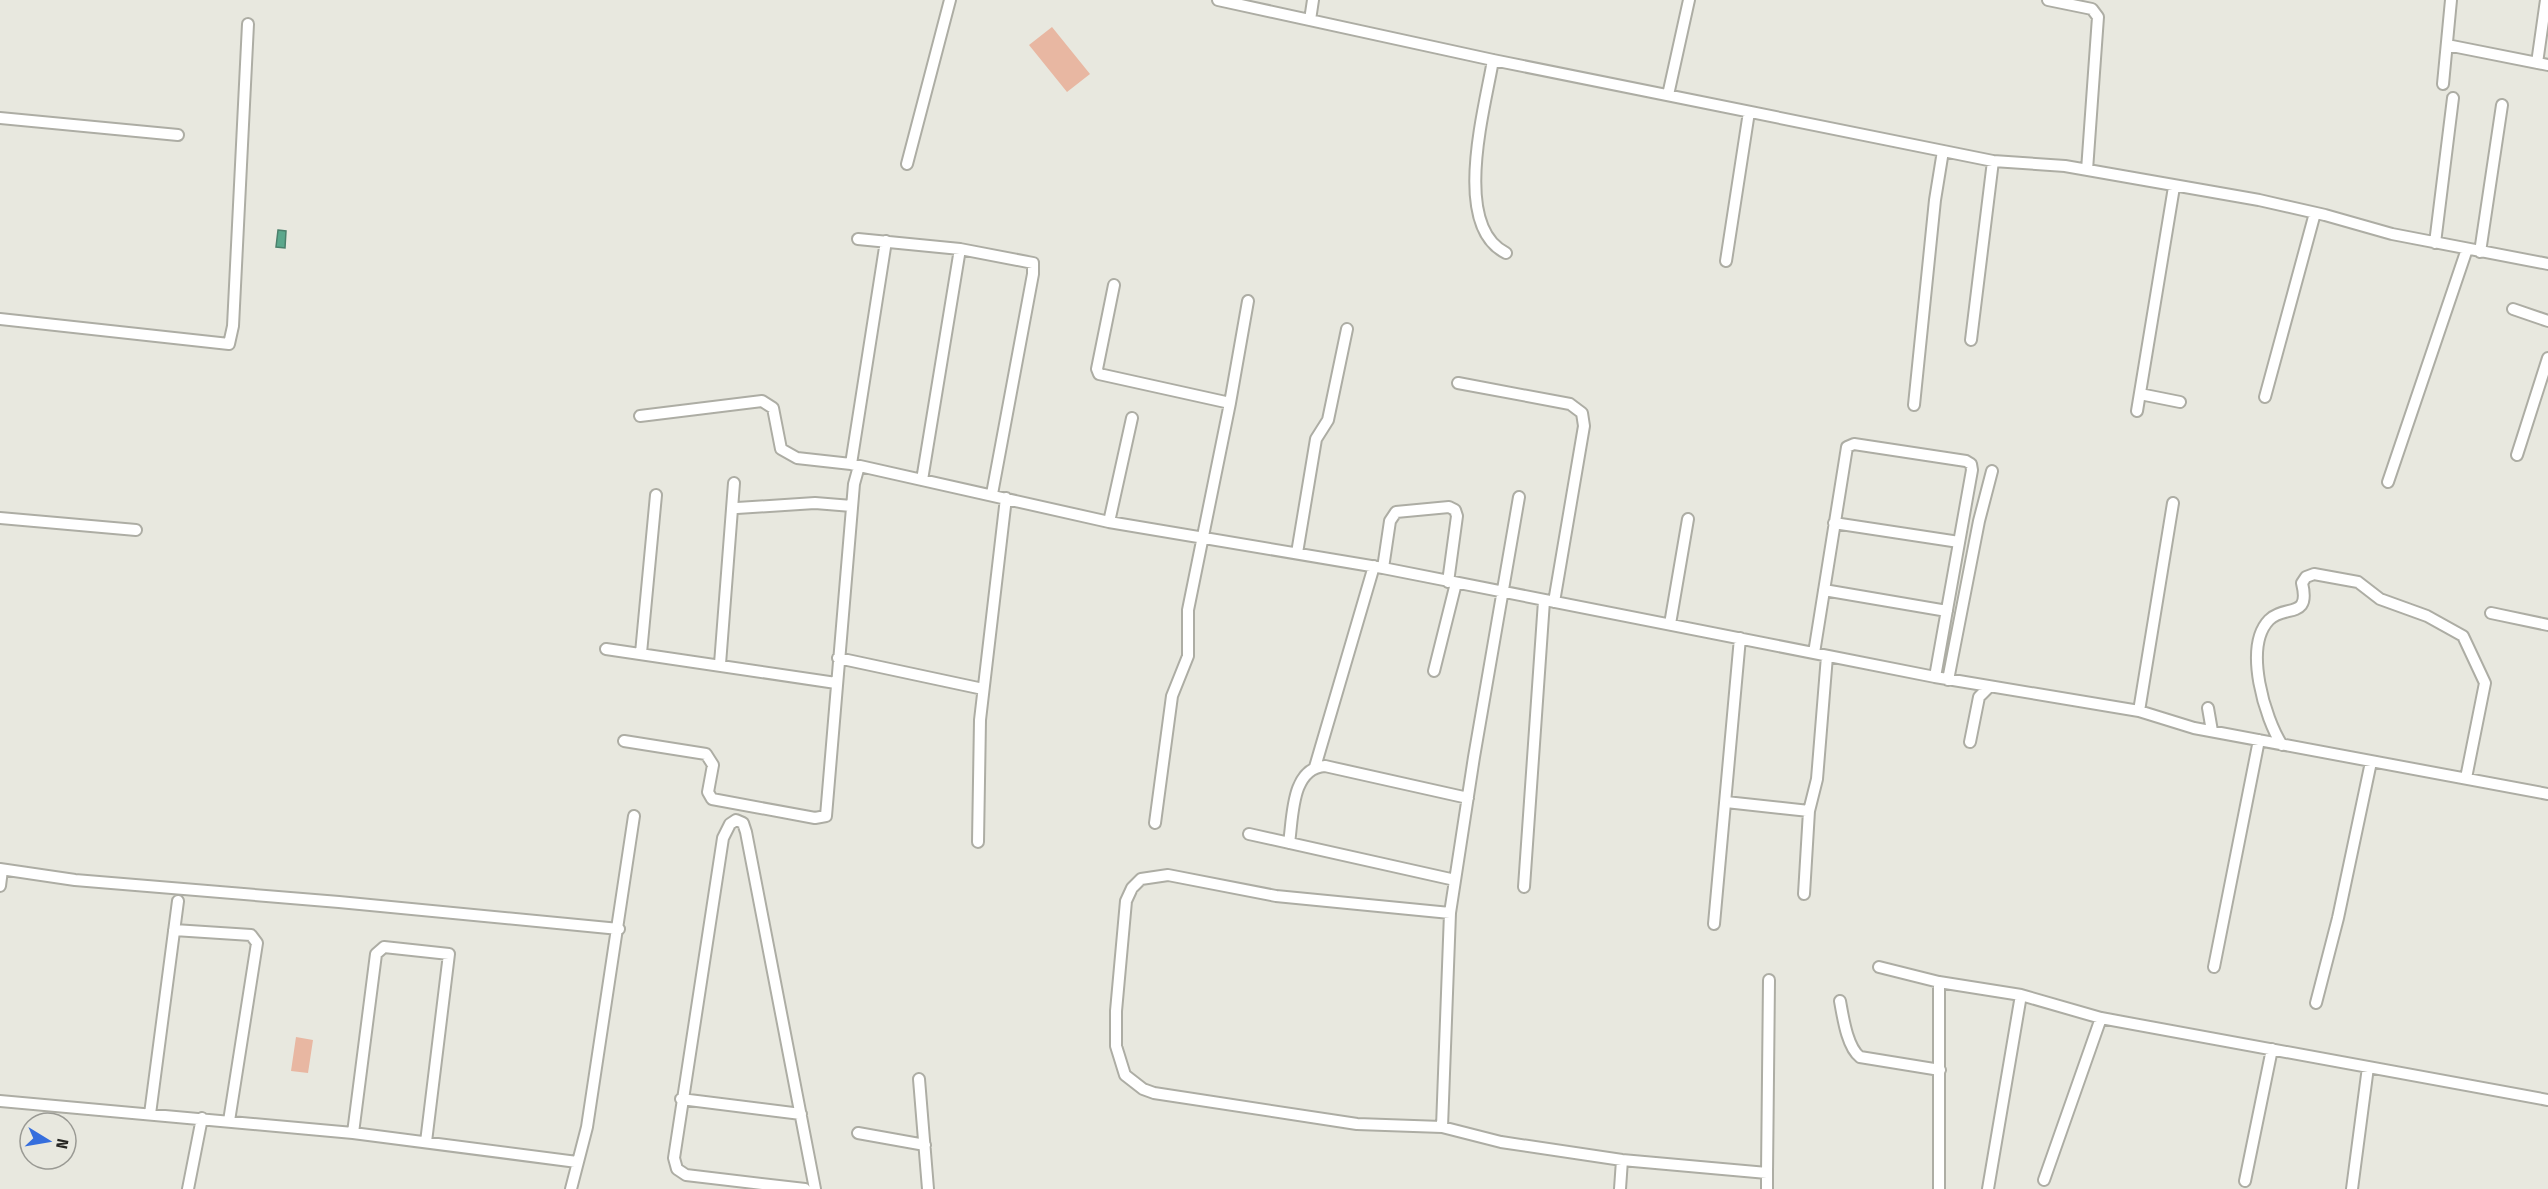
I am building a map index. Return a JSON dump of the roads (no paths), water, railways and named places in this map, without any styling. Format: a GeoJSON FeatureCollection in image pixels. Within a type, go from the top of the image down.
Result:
{"type":"FeatureCollection","features":[{"type":"Feature","properties":{"kind":"street"},"geometry":{"type":"LineString","coordinates":[[907,164],[950,0]]}},
{"type":"Feature","properties":{"kind":"street"},"geometry":{"type":"LineString","coordinates":[[1218,0],[1493,60],[1993,161],[2065,166],[2174,187],[2259,200],[2434,243],[2548,264]]}},
{"type":"Feature","properties":{"kind":"street"},"geometry":{"type":"LineString","coordinates":[[1310,20],[1313,0]]}},
{"type":"Feature","properties":{"kind":"street"},"geometry":{"type":"LineString","coordinates":[[1668,95],[1687,0]]}},
{"type":"Feature","properties":{"kind":"street"},"geometry":{"type":"LineString","coordinates":[[2048,0],[2092,9],[2098,17],[2087,170]]}},
{"type":"Feature","properties":{"kind":"street"},"geometry":{"type":"LineString","coordinates":[[2443,84],[2451,0]]}},
{"type":"Feature","properties":{"kind":"street"},"geometry":{"type":"LineString","coordinates":[[2447,45],[2542,64],[2546,0]]}},
{"type":"Feature","properties":{"kind":"street"},"geometry":{"type":"LineString","coordinates":[[0,319],[229,344],[233,326],[248,24]]}},
{"type":"Feature","properties":{"kind":"street"},"geometry":{"type":"LineString","coordinates":[[1493,60],[1483,105],[1475,203],[1478,219],[1485,233],[1495,247],[1506,253]]}},
{"type":"Feature","properties":{"kind":"street"},"geometry":{"type":"LineString","coordinates":[[2434,243],[2453,98]]}},
{"type":"Feature","properties":{"kind":"street"},"geometry":{"type":"LineString","coordinates":[[2480,252],[2502,105]]}},
{"type":"Feature","properties":{"kind":"street"},"geometry":{"type":"LineString","coordinates":[[1726,261],[1749,112]]}},
{"type":"Feature","properties":{"kind":"street"},"geometry":{"type":"LineString","coordinates":[[0,118],[178,135]]}},
{"type":"Feature","properties":{"kind":"street"},"geometry":{"type":"LineString","coordinates":[[1914,405],[1935,200],[1943,151]]}},
{"type":"Feature","properties":{"kind":"street"},"geometry":{"type":"LineString","coordinates":[[1971,340],[1993,161]]}},
{"type":"Feature","properties":{"kind":"street"},"geometry":{"type":"LineString","coordinates":[[2137,411],[2174,187]]}},
{"type":"Feature","properties":{"kind":"street"},"geometry":{"type":"LineString","coordinates":[[2265,398],[2315,213]]}},
{"type":"Feature","properties":{"kind":"street"},"geometry":{"type":"LineString","coordinates":[[858,239],[960,249],[1028,261],[1034,268],[992,494]]}},
{"type":"Feature","properties":{"kind":"street"},"geometry":{"type":"LineString","coordinates":[[624,741],[706,754],[713,765],[708,792],[712,799],[822,818],[826,816],[838,658],[847,584],[855,465],[886,241]]}},
{"type":"Feature","properties":{"kind":"street"},"geometry":{"type":"LineString","coordinates":[[922,480],[960,249]]}},
{"type":"Feature","properties":{"kind":"street"},"geometry":{"type":"LineString","coordinates":[[2388,482],[2468,249]]}},
{"type":"Feature","properties":{"kind":"street"},"geometry":{"type":"LineString","coordinates":[[1114,285],[1097,369],[1099,374],[1230,403]]}},
{"type":"Feature","properties":{"kind":"street"},"geometry":{"type":"LineString","coordinates":[[1155,822],[1172,696],[1188,656],[1188,610],[1248,301]]}},
{"type":"Feature","properties":{"kind":"street"},"geometry":{"type":"LineString","coordinates":[[2513,309],[2548,321]]}},
{"type":"Feature","properties":{"kind":"street"},"geometry":{"type":"LineString","coordinates":[[1297,553],[1316,439],[1328,420],[1347,328]]}},
{"type":"Feature","properties":{"kind":"street"},"geometry":{"type":"LineString","coordinates":[[2517,455],[2548,358]]}},
{"type":"Feature","properties":{"kind":"street"},"geometry":{"type":"LineString","coordinates":[[1458,383],[1570,404],[1582,413],[1582,436],[1549,602],[1524,887]]}},
{"type":"Feature","properties":{"kind":"street"},"geometry":{"type":"LineString","coordinates":[[2140,394],[2180,402]]}},
{"type":"Feature","properties":{"kind":"street"},"geometry":{"type":"LineString","coordinates":[[640,416],[762,401],[773,408],[779,444],[796,458],[855,465],[1109,522],[1379,567],[1935,678],[2139,711],[2259,741],[2548,794]]}},
{"type":"Feature","properties":{"kind":"street"},"geometry":{"type":"LineString","coordinates":[[1109,522],[1132,418]]}},
{"type":"Feature","properties":{"kind":"street"},"geometry":{"type":"LineString","coordinates":[[1814,653],[1846,450],[1854,444],[1969,462],[1972,470],[1935,678]]}},
{"type":"Feature","properties":{"kind":"street"},"geometry":{"type":"LineString","coordinates":[[1948,680],[1979,521],[1992,471]]}},
{"type":"Feature","properties":{"kind":"street"},"geometry":{"type":"LineString","coordinates":[[720,664],[734,483]]}},
{"type":"Feature","properties":{"kind":"street"},"geometry":{"type":"LineString","coordinates":[[641,653],[656,495]]}},
{"type":"Feature","properties":{"kind":"street"},"geometry":{"type":"LineString","coordinates":[[1442,1127],[1450,913],[1519,497]]}},
{"type":"Feature","properties":{"kind":"street"},"geometry":{"type":"LineString","coordinates":[[978,842],[978,747],[1006,498]]}},
{"type":"Feature","properties":{"kind":"street"},"geometry":{"type":"LineString","coordinates":[[737,508],[815,503],[852,506]]}},
{"type":"Feature","properties":{"kind":"street"},"geometry":{"type":"LineString","coordinates":[[2139,711],[2174,503]]}},
{"type":"Feature","properties":{"kind":"street"},"geometry":{"type":"LineString","coordinates":[[1315,766],[1379,567],[1390,521],[1396,512],[1449,507],[1455,510],[1457,516],[1452,582],[1434,671]]}},
{"type":"Feature","properties":{"kind":"street"},"geometry":{"type":"LineString","coordinates":[[0,518],[136,530]]}},
{"type":"Feature","properties":{"kind":"street"},"geometry":{"type":"LineString","coordinates":[[1670,624],[1688,519]]}},
{"type":"Feature","properties":{"kind":"street"},"geometry":{"type":"LineString","coordinates":[[1834,523],[1959,542]]}},
{"type":"Feature","properties":{"kind":"street"},"geometry":{"type":"LineString","coordinates":[[2282,745],[2266,714],[2260,683],[2259,643],[2268,621],[2304,602],[2307,595],[2302,583],[2306,577],[2314,574],[2358,582],[2380,599],[2427,616],[2463,636],[2485,683],[2466,778]]}},
{"type":"Feature","properties":{"kind":"street"},"geometry":{"type":"LineString","coordinates":[[1824,590],[1947,611]]}},
{"type":"Feature","properties":{"kind":"street"},"geometry":{"type":"LineString","coordinates":[[2490,613],[2548,625]]}},
{"type":"Feature","properties":{"kind":"street"},"geometry":{"type":"LineString","coordinates":[[1714,924],[1740,638]]}},
{"type":"Feature","properties":{"kind":"street"},"geometry":{"type":"LineString","coordinates":[[606,649],[720,664],[836,683]]}},
{"type":"Feature","properties":{"kind":"street"},"geometry":{"type":"LineString","coordinates":[[1803,894],[1809,811],[1817,779],[1827,656]]}},
{"type":"Feature","properties":{"kind":"street"},"geometry":{"type":"LineString","coordinates":[[838,658],[983,689]]}},
{"type":"Feature","properties":{"kind":"street"},"geometry":{"type":"LineString","coordinates":[[1970,742],[1979,697],[1989,687]]}},
{"type":"Feature","properties":{"kind":"street"},"geometry":{"type":"LineString","coordinates":[[2208,708],[2212,731]]}},
{"type":"Feature","properties":{"kind":"street"},"geometry":{"type":"LineString","coordinates":[[2214,967],[2259,741]]}},
{"type":"Feature","properties":{"kind":"street"},"geometry":{"type":"LineString","coordinates":[[2316,1003],[2341,907],[2371,762]]}},
{"type":"Feature","properties":{"kind":"street"},"geometry":{"type":"LineString","coordinates":[[1289,843],[1300,781],[1308,769],[1315,766],[1325,766],[1468,798]]}},
{"type":"Feature","properties":{"kind":"street"},"geometry":{"type":"LineString","coordinates":[[1726,802],[1809,811]]}},
{"type":"Feature","properties":{"kind":"street"},"geometry":{"type":"LineString","coordinates":[[571,1189],[588,1127],[634,816]]}},
{"type":"Feature","properties":{"kind":"street"},"geometry":{"type":"LineString","coordinates":[[805,1189],[686,1175],[677,1169],[674,1158],[681,1099],[723,838],[730,824],[736,820],[743,823],[746,832],[815,1189]]}},
{"type":"Feature","properties":{"kind":"street"},"geometry":{"type":"LineString","coordinates":[[1249,834],[1455,880]]}},
{"type":"Feature","properties":{"kind":"street"},"geometry":{"type":"LineString","coordinates":[[0,886],[1,869],[75,880],[619,929]]}},
{"type":"Feature","properties":{"kind":"street"},"geometry":{"type":"LineString","coordinates":[[1450,913],[1276,896],[1168,875],[1141,879],[1132,888],[1126,901],[1116,1011],[1116,1046],[1121,1067],[1132,1082],[1154,1093],[1357,1124],[1442,1127],[1501,1142],[1622,1160],[1767,1173]]}},
{"type":"Feature","properties":{"kind":"street"},"geometry":{"type":"LineString","coordinates":[[150,1114],[178,901]]}},
{"type":"Feature","properties":{"kind":"street"},"geometry":{"type":"LineString","coordinates":[[174,930],[251,935],[257,943],[229,1121]]}},
{"type":"Feature","properties":{"kind":"street"},"geometry":{"type":"LineString","coordinates":[[353,1133],[376,954],[384,947],[449,954],[426,1142]]}},
{"type":"Feature","properties":{"kind":"street"},"geometry":{"type":"LineString","coordinates":[[1879,967],[1939,982],[2021,995],[2101,1018],[2548,1100]]}},
{"type":"Feature","properties":{"kind":"street"},"geometry":{"type":"LineString","coordinates":[[1767,1189],[1768,980]]}},
{"type":"Feature","properties":{"kind":"street"},"geometry":{"type":"LineString","coordinates":[[1939,982],[1939,1189]]}},
{"type":"Feature","properties":{"kind":"street"},"geometry":{"type":"LineString","coordinates":[[1988,1189],[2021,995]]}},
{"type":"Feature","properties":{"kind":"street"},"geometry":{"type":"LineString","coordinates":[[1840,1001],[1855,1054],[1860,1057],[1940,1070]]}},
{"type":"Feature","properties":{"kind":"street"},"geometry":{"type":"LineString","coordinates":[[2044,1180],[2101,1018]]}},
{"type":"Feature","properties":{"kind":"street"},"geometry":{"type":"LineString","coordinates":[[2245,1181],[2272,1049]]}},
{"type":"Feature","properties":{"kind":"street"},"geometry":{"type":"LineString","coordinates":[[2352,1189],[2368,1067]]}},
{"type":"Feature","properties":{"kind":"street"},"geometry":{"type":"LineString","coordinates":[[919,1079],[928,1189]]}},
{"type":"Feature","properties":{"kind":"street"},"geometry":{"type":"LineString","coordinates":[[681,1099],[801,1114]]}},
{"type":"Feature","properties":{"kind":"street"},"geometry":{"type":"LineString","coordinates":[[0,1101],[353,1133],[577,1162]]}},
{"type":"Feature","properties":{"kind":"street"},"geometry":{"type":"LineString","coordinates":[[188,1189],[202,1118]]}},
{"type":"Feature","properties":{"kind":"street"},"geometry":{"type":"LineString","coordinates":[[858,1133],[925,1145]]}},
{"type":"Feature","properties":{"kind":"street"},"geometry":{"type":"LineString","coordinates":[[1620,1189],[1622,1160]]}}]}
